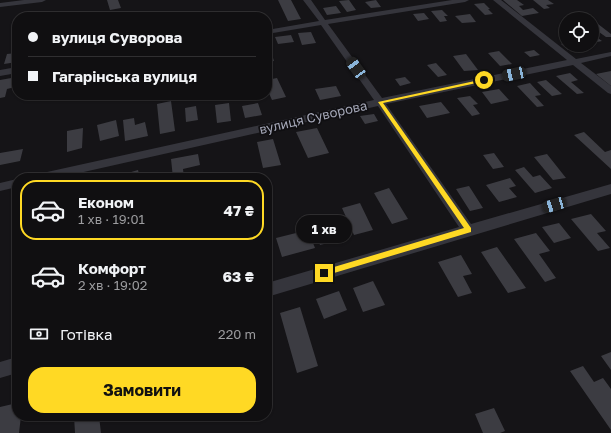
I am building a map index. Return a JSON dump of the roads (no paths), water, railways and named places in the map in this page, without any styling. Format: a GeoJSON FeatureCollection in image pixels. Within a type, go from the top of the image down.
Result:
{"type":"FeatureCollection","features":[{"type":"Feature","properties":{"kind":"street"},"geometry":{"type":"LineString","coordinates":[[0,5],[42,0]]}},
{"type":"Feature","properties":{"kind":"street"},"geometry":{"type":"LineString","coordinates":[[307,0],[380,102],[468,230]]}},
{"type":"Feature","properties":{"kind":"street"},"geometry":{"type":"LineString","coordinates":[[272,31],[465,0]]}},
{"type":"Feature","properties":{"kind":"street"},"geometry":{"type":"LineString","coordinates":[[497,0],[611,91]]}},
{"type":"Feature","properties":{"kind":"street","name":"вулиця Суворова"},"geometry":{"type":"LineString","coordinates":[[60,173],[380,102],[611,54]]}},
{"type":"Feature","properties":{"kind":"street"},"geometry":{"type":"LineString","coordinates":[[0,73],[12,71]]}},
{"type":"Feature","properties":{"kind":"street"},"geometry":{"type":"LineString","coordinates":[[0,187],[12,184]]}},
{"type":"Feature","properties":{"kind":"street"},"geometry":{"type":"LineString","coordinates":[[272,289],[611,189]]}},
{"type":"Feature","properties":{"kind":"street"},"geometry":{"type":"LineString","coordinates":[[0,370],[12,366]]}}]}
